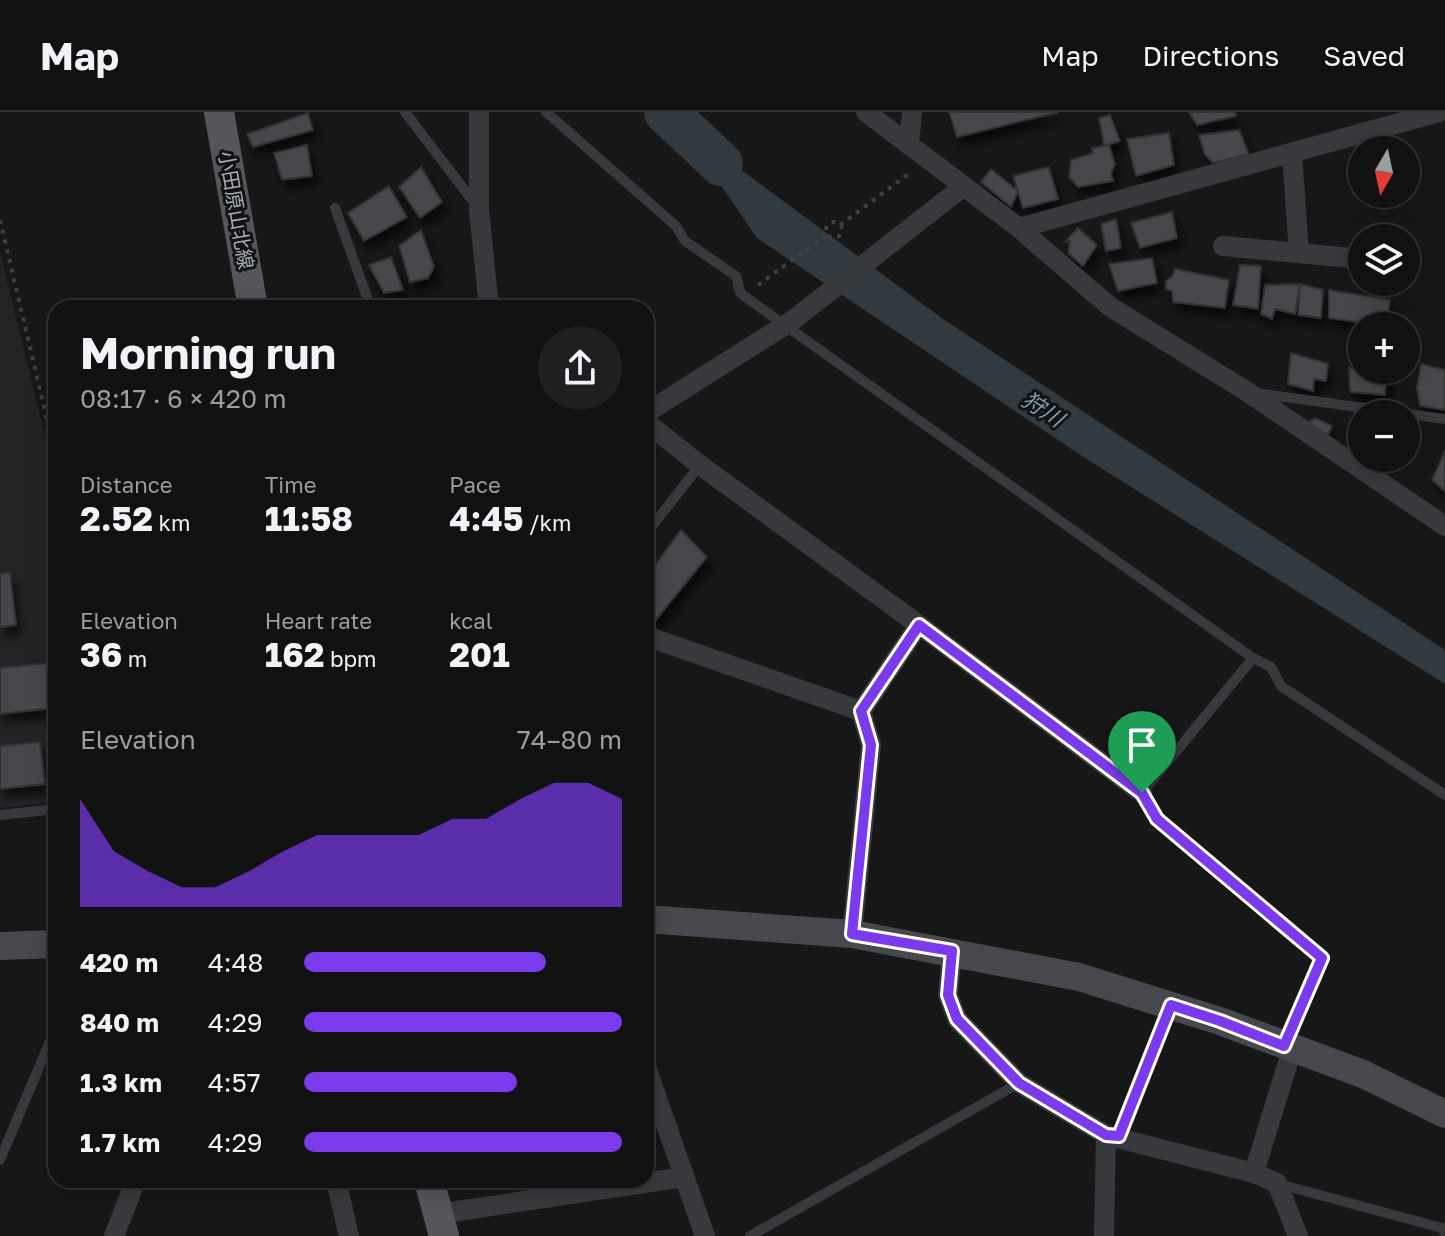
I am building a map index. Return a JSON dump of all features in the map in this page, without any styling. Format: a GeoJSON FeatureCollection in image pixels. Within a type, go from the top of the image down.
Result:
{"type":"FeatureCollection","features":[{"type":"Feature","properties":{"kind":"main road","name":"小田原山北線"},"geometry":{"type":"LineString","coordinates":[[219,112],[252,300]]}},
{"type":"Feature","properties":{"kind":"main road"},"geometry":{"type":"LineString","coordinates":[[431,1188],[441,1225]]}},
{"type":"Feature","properties":{"kind":"street"},"geometry":{"type":"LineString","coordinates":[[479,112],[479,210],[488,300]]}},
{"type":"Feature","properties":{"kind":"street"},"geometry":{"type":"LineString","coordinates":[[866,112],[929,159],[958,191],[1019,228],[1109,306],[1246,391],[1445,526]]}},
{"type":"Feature","properties":{"kind":"street"},"geometry":{"type":"LineString","coordinates":[[909,144],[912,112]]}},
{"type":"Feature","properties":{"kind":"street"},"geometry":{"type":"LineString","coordinates":[[1019,228],[1439,112]]}},
{"type":"Feature","properties":{"kind":"street"},"geometry":{"type":"LineString","coordinates":[[1292,154],[1299,253]]}},
{"type":"Feature","properties":{"kind":"street"},"geometry":{"type":"LineString","coordinates":[[654,408],[789,322],[958,191]]}},
{"type":"Feature","properties":{"kind":"street"},"geometry":{"type":"LineString","coordinates":[[1223,246],[1348,258]]}},
{"type":"Feature","properties":{"kind":"street"},"geometry":{"type":"LineString","coordinates":[[654,428],[1142,793]]}},
{"type":"Feature","properties":{"kind":"street"},"geometry":{"type":"LineString","coordinates":[[861,711],[919,625]]}},
{"type":"Feature","properties":{"kind":"street"},"geometry":{"type":"LineString","coordinates":[[654,639],[861,711]]}},
{"type":"Feature","properties":{"kind":"street"},"geometry":{"type":"LineString","coordinates":[[852,934],[871,745],[861,711]]}},
{"type":"Feature","properties":{"kind":"street"},"geometry":{"type":"LineString","coordinates":[[654,920],[852,934],[1079,977],[1220,1021],[1363,1074],[1445,1114]]}},
{"type":"Feature","properties":{"kind":"street"},"geometry":{"type":"LineString","coordinates":[[0,946],[48,944]]}},
{"type":"Feature","properties":{"kind":"street"},"geometry":{"type":"LineString","coordinates":[[952,951],[948,995],[957,1019],[1019,1083],[1113,1136],[1254,1173],[1277,1183],[1298,1236]]}},
{"type":"Feature","properties":{"kind":"street"},"geometry":{"type":"LineString","coordinates":[[1254,1173],[1288,1047]]}},
{"type":"Feature","properties":{"kind":"street"},"geometry":{"type":"LineString","coordinates":[[654,1090],[705,1236]]}},
{"type":"Feature","properties":{"kind":"street"},"geometry":{"type":"LineString","coordinates":[[1104,1236],[1113,1136]]}},
{"type":"Feature","properties":{"kind":"street"},"geometry":{"type":"LineString","coordinates":[[654,1183],[684,1177]]}},
{"type":"Feature","properties":{"kind":"street"},"geometry":{"type":"LineString","coordinates":[[114,1236],[133,1188]]}},
{"type":"Feature","properties":{"kind":"street"},"geometry":{"type":"LineString","coordinates":[[338,1188],[349,1236]]}},
{"type":"Feature","properties":{"kind":"street"},"geometry":{"type":"LineString","coordinates":[[441,1225],[628,1188]]}},
{"type":"Feature","properties":{"kind":"lane"},"geometry":{"type":"LineString","coordinates":[[405,112],[479,210]]}},
{"type":"Feature","properties":{"kind":"lane"},"geometry":{"type":"LineString","coordinates":[[546,112],[676,226],[685,241],[736,276],[744,296],[789,322],[1253,658],[1271,667],[1281,686],[1445,795]]}},
{"type":"Feature","properties":{"kind":"lane"},"geometry":{"type":"LineString","coordinates":[[335,208],[368,300]]}},
{"type":"Feature","properties":{"kind":"lane"},"geometry":{"type":"LineString","coordinates":[[1246,391],[1445,419]]}},
{"type":"Feature","properties":{"kind":"lane"},"geometry":{"type":"LineString","coordinates":[[654,524],[700,465]]}},
{"type":"Feature","properties":{"kind":"lane"},"geometry":{"type":"LineString","coordinates":[[1253,658],[1142,793],[1157,819],[1322,958],[1288,1047]]}},
{"type":"Feature","properties":{"kind":"lane"},"geometry":{"type":"LineString","coordinates":[[0,815],[48,810]]}},
{"type":"Feature","properties":{"kind":"lane"},"geometry":{"type":"LineString","coordinates":[[1113,1136],[1171,1005]]}},
{"type":"Feature","properties":{"kind":"lane"},"geometry":{"type":"LineString","coordinates":[[0,1160],[48,1046]]}},
{"type":"Feature","properties":{"kind":"lane"},"geometry":{"type":"LineString","coordinates":[[750,1236],[1019,1083]]}},
{"type":"Feature","properties":{"kind":"lane"},"geometry":{"type":"LineString","coordinates":[[1277,1183],[1442,1228],[1445,1233]]}},
{"type":"Feature","properties":{"kind":"path"},"geometry":{"type":"LineString","coordinates":[[840,225],[929,159]]}},
{"type":"Feature","properties":{"kind":"path"},"geometry":{"type":"LineString","coordinates":[[0,220],[48,424]]}},
{"type":"Feature","properties":{"kind":"path"},"geometry":{"type":"LineString","coordinates":[[828,234],[829,223],[840,225]]}},
{"type":"Feature","properties":{"kind":"path"},"geometry":{"type":"LineString","coordinates":[[828,234],[837,237],[841,233],[840,225]]}},
{"type":"Feature","properties":{"kind":"path"},"geometry":{"type":"LineString","coordinates":[[744,296],[828,234]]}},
{"type":"Feature","properties":{"kind":"shaded area"},"geometry":{"type":"Polygon","coordinates":[[[0,252],[48,448],[48,803],[0,808],[0,252]]]}},
{"type":"Feature","properties":{"kind":"water"},"geometry":{"type":"Polygon","coordinates":[[[679,124],[943,319],[1445,650],[1445,684],[1085,458],[757,238],[679,124]]]}},
{"type":"Feature","properties":{"kind":"building"},"geometry":{"type":"Polygon","coordinates":[[[949,112],[1059,112],[957,137],[949,112]]]}},
{"type":"Feature","properties":{"kind":"building"},"geometry":{"type":"Polygon","coordinates":[[[1189,112],[1235,112],[1236,116],[1197,125],[1189,112]]]}},
{"type":"Feature","properties":{"kind":"building"},"geometry":{"type":"Polygon","coordinates":[[[308,113],[313,130],[253,147],[247,134],[308,113]]]}},
{"type":"Feature","properties":{"kind":"building"},"geometry":{"type":"Polygon","coordinates":[[[1110,115],[1120,141],[1104,146],[1099,118],[1110,115]]]}},
{"type":"Feature","properties":{"kind":"building"},"geometry":{"type":"Polygon","coordinates":[[[1239,130],[1249,154],[1213,163],[1205,155],[1199,135],[1239,130]]]}},
{"type":"Feature","properties":{"kind":"building"},"geometry":{"type":"Polygon","coordinates":[[[1169,133],[1174,165],[1136,176],[1127,139],[1169,133]]]}},
{"type":"Feature","properties":{"kind":"building"},"geometry":{"type":"Polygon","coordinates":[[[307,145],[312,176],[282,180],[274,153],[307,145]]]}},
{"type":"Feature","properties":{"kind":"building"},"geometry":{"type":"Polygon","coordinates":[[[1109,145],[1115,164],[1111,173],[1113,181],[1078,187],[1069,177],[1071,160],[1093,153],[1092,148],[1109,145]]]}},
{"type":"Feature","properties":{"kind":"building"},"geometry":{"type":"Polygon","coordinates":[[[421,167],[442,202],[420,218],[399,187],[421,167]]]}},
{"type":"Feature","properties":{"kind":"building"},"geometry":{"type":"Polygon","coordinates":[[[1049,167],[1058,199],[1023,208],[1013,176],[1049,167]]]}},
{"type":"Feature","properties":{"kind":"building"},"geometry":{"type":"Polygon","coordinates":[[[991,169],[1018,191],[1011,207],[981,182],[991,169]]]}},
{"type":"Feature","properties":{"kind":"building"},"geometry":{"type":"Polygon","coordinates":[[[389,186],[407,217],[364,241],[348,213],[389,186]]]}},
{"type":"Feature","properties":{"kind":"building"},"geometry":{"type":"Polygon","coordinates":[[[1172,212],[1177,238],[1140,248],[1131,223],[1172,212]]]}},
{"type":"Feature","properties":{"kind":"building"},"geometry":{"type":"Polygon","coordinates":[[[1116,219],[1121,248],[1106,251],[1101,224],[1116,219]]]}},
{"type":"Feature","properties":{"kind":"building"},"geometry":{"type":"Polygon","coordinates":[[[1078,228],[1097,245],[1083,266],[1068,253],[1070,241],[1065,242],[1078,228]]]}},
{"type":"Feature","properties":{"kind":"building"},"geometry":{"type":"Polygon","coordinates":[[[421,230],[434,267],[428,278],[410,282],[399,246],[421,230]]]}},
{"type":"Feature","properties":{"kind":"building"},"geometry":{"type":"Polygon","coordinates":[[[391,257],[403,290],[384,293],[369,265],[391,257]]]}},
{"type":"Feature","properties":{"kind":"building"},"geometry":{"type":"Polygon","coordinates":[[[1152,258],[1157,283],[1118,291],[1109,264],[1152,258]]]}},
{"type":"Feature","properties":{"kind":"building"},"geometry":{"type":"Polygon","coordinates":[[[1240,265],[1261,266],[1258,309],[1233,305],[1240,265]]]}},
{"type":"Feature","properties":{"kind":"building"},"geometry":{"type":"Polygon","coordinates":[[[1175,269],[1229,280],[1225,308],[1173,302],[1172,291],[1166,289],[1166,281],[1175,269]]]}},
{"type":"Feature","properties":{"kind":"building"},"geometry":{"type":"Polygon","coordinates":[[[1300,284],[1323,290],[1321,318],[1298,315],[1300,284]]]}},
{"type":"Feature","properties":{"kind":"building"},"geometry":{"type":"Polygon","coordinates":[[[1300,284],[1295,314],[1275,309],[1272,319],[1261,314],[1265,285],[1300,284]]]}},
{"type":"Feature","properties":{"kind":"building"},"geometry":{"type":"Polygon","coordinates":[[[1329,290],[1348,293],[1348,296],[1390,300],[1388,312],[1348,312],[1348,321],[1329,318],[1329,290]]]}},
{"type":"Feature","properties":{"kind":"building"},"geometry":{"type":"Polygon","coordinates":[[[1291,353],[1328,364],[1326,381],[1314,379],[1313,391],[1288,384],[1291,353]]]}},
{"type":"Feature","properties":{"kind":"building"},"geometry":{"type":"Polygon","coordinates":[[[1421,364],[1445,370],[1445,410],[1420,406],[1417,387],[1420,384],[1421,364]]]}},
{"type":"Feature","properties":{"kind":"building"},"geometry":{"type":"Polygon","coordinates":[[[1350,384],[1386,384],[1385,395],[1350,392],[1350,384]]]}},
{"type":"Feature","properties":{"kind":"building"},"geometry":{"type":"Polygon","coordinates":[[[1315,418],[1332,426],[1328,435],[1308,423],[1315,418]]]}},
{"type":"Feature","properties":{"kind":"building"},"geometry":{"type":"Polygon","coordinates":[[[1445,451],[1445,491],[1432,480],[1445,451]]]}},
{"type":"Feature","properties":{"kind":"building"},"geometry":{"type":"Polygon","coordinates":[[[681,530],[707,557],[654,622],[654,566],[681,530]]]}},
{"type":"Feature","properties":{"kind":"building"},"geometry":{"type":"Polygon","coordinates":[[[10,573],[16,625],[0,627],[0,574],[10,573]]]}},
{"type":"Feature","properties":{"kind":"building"},"geometry":{"type":"Polygon","coordinates":[[[48,663],[48,709],[0,714],[0,668],[48,663]]]}},
{"type":"Feature","properties":{"kind":"building"},"geometry":{"type":"Polygon","coordinates":[[[40,742],[45,784],[0,789],[0,746],[40,742]]]}},
{"type":"Feature","properties":{"kind":"waterway","name":"狩川"},"geometry":{"type":"LineString","coordinates":[[666,112],[721,164]]}},
{"type":"Feature","properties":{"kind":"route"},"geometry":{"type":"LineString","coordinates":[[919,625],[1142,793],[1157,819],[1322,958],[1284,1046],[1171,1005],[1119,1136],[1106,1135],[1019,1083],[957,1019],[948,995],[952,951],[852,934],[871,745],[861,711],[919,625]]}}]}
